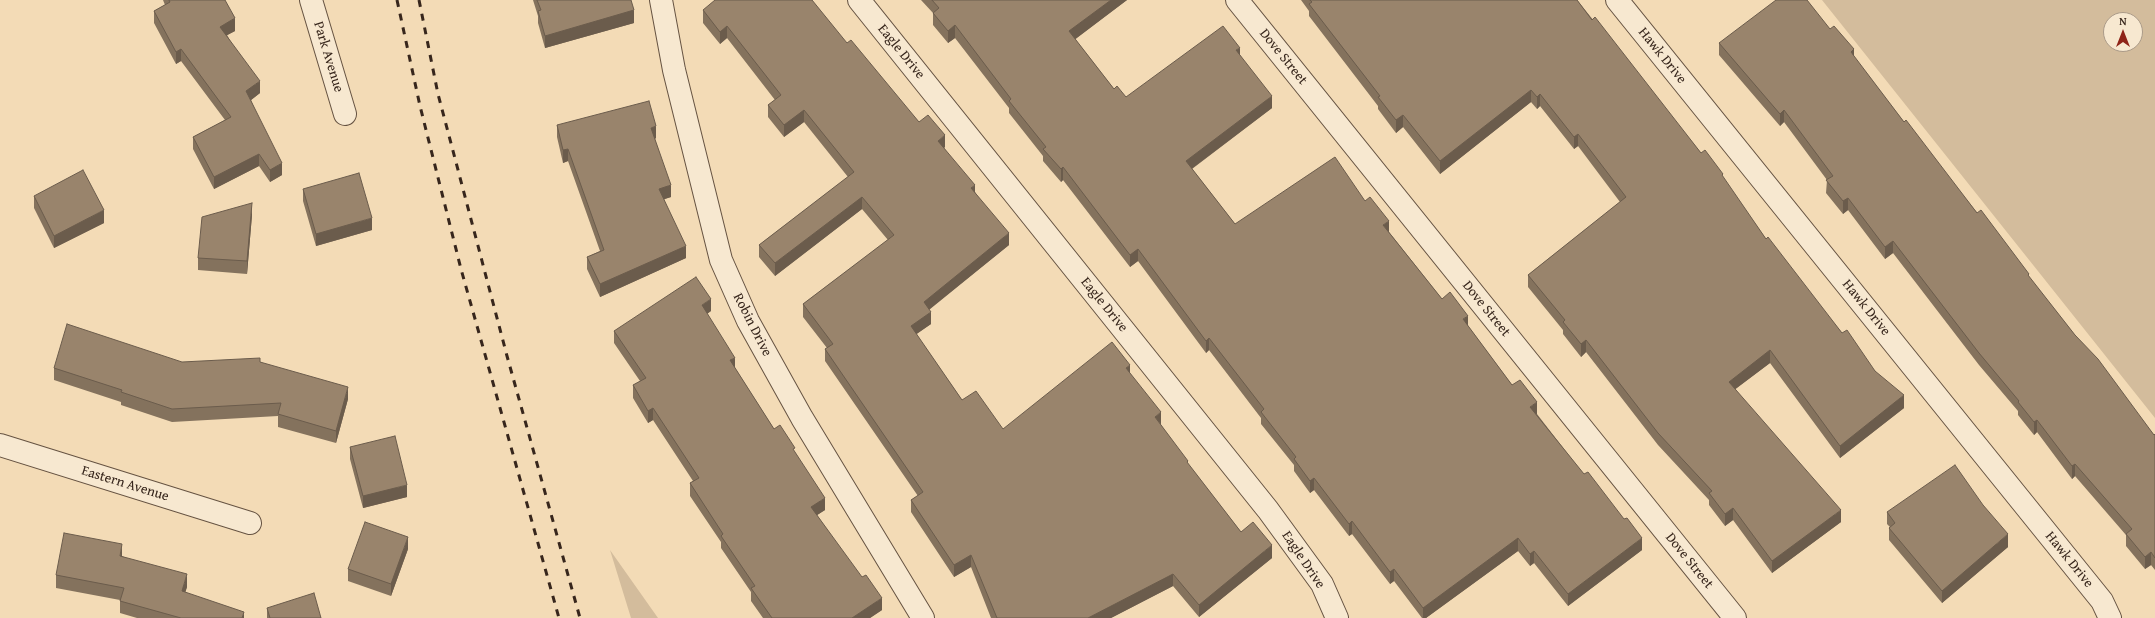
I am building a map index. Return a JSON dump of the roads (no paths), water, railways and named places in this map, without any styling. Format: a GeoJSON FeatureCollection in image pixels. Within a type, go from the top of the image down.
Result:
{"type":"FeatureCollection","features":[{"type":"Feature","properties":{"kind":"street","name":"Park Avenue"},"geometry":{"type":"LineString","coordinates":[[311,0],[345,114]]}},
{"type":"Feature","properties":{"kind":"street","name":"Robin Drive"},"geometry":{"type":"LineString","coordinates":[[661,0],[674,70],[721,260],[748,321],[798,411],[923,618]]}},
{"type":"Feature","properties":{"kind":"street","name":"Eagle Drive"},"geometry":{"type":"LineString","coordinates":[[859,0],[1268,510],[1322,584],[1337,618]]}},
{"type":"Feature","properties":{"kind":"street","name":"Dove Street"},"geometry":{"type":"LineString","coordinates":[[1237,0],[1735,618]]}},
{"type":"Feature","properties":{"kind":"street","name":"Hawk Drive"},"geometry":{"type":"LineString","coordinates":[[1617,0],[2102,601],[2110,618]]}},
{"type":"Feature","properties":{"kind":"street","name":"Eastern Avenue"},"geometry":{"type":"LineString","coordinates":[[0,445],[250,523]]}},
{"type":"Feature","properties":{"kind":"railway"},"geometry":{"type":"LineString","coordinates":[[397,0],[420,106],[461,269],[559,618]]}},
{"type":"Feature","properties":{"kind":"railway"},"geometry":{"type":"LineString","coordinates":[[419,0],[438,94],[507,356],[580,618]]}}]}
